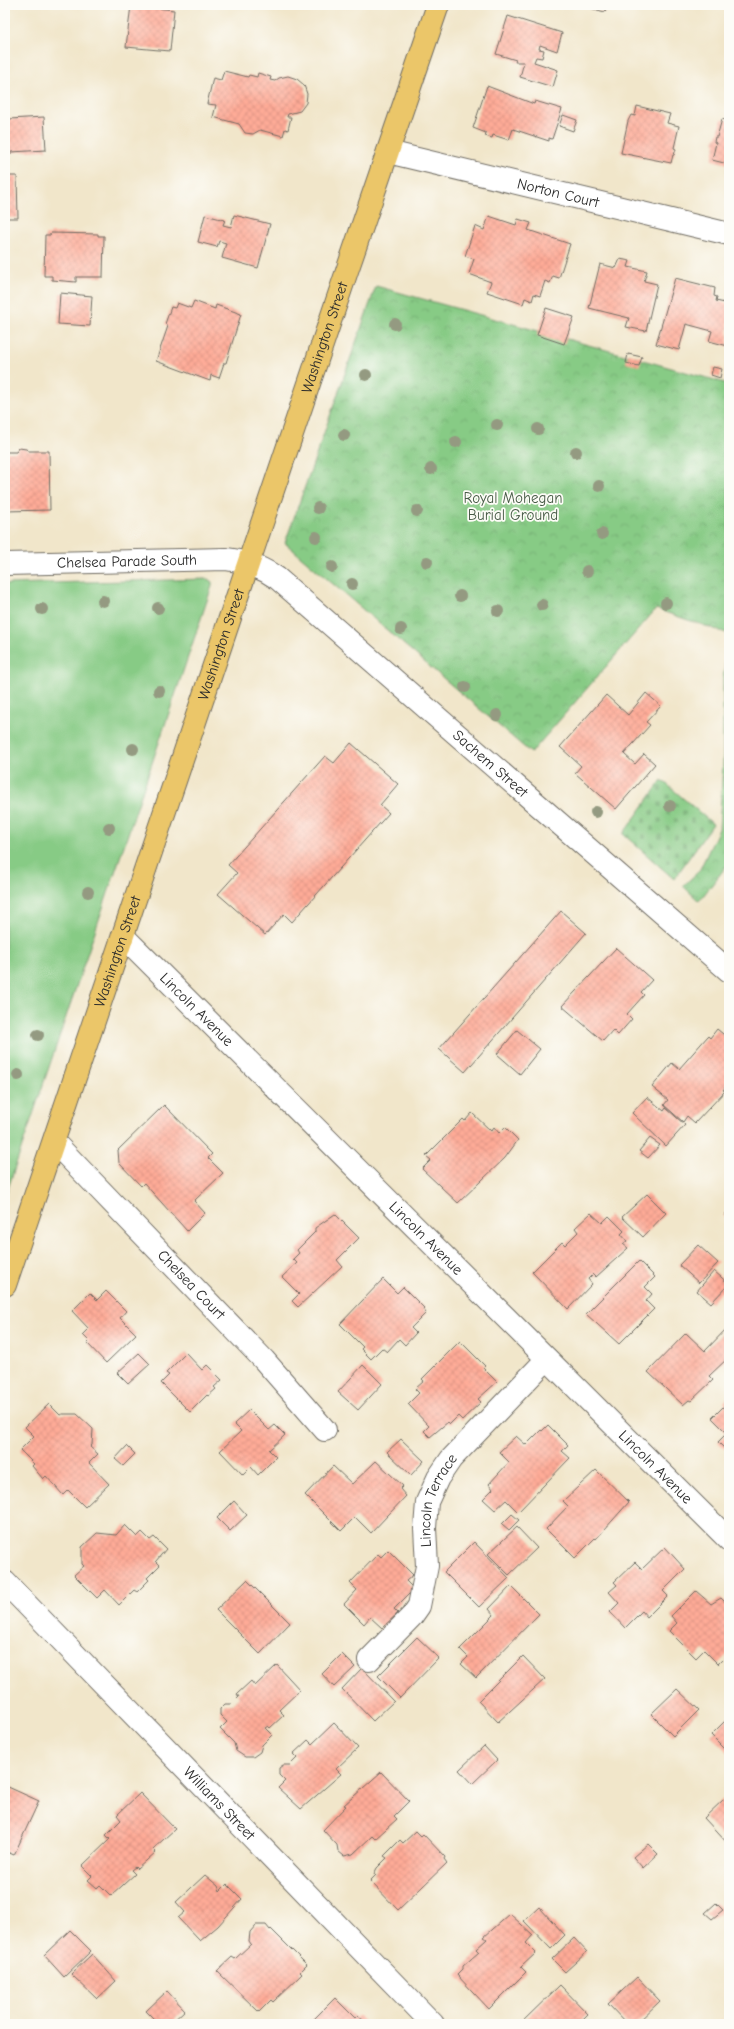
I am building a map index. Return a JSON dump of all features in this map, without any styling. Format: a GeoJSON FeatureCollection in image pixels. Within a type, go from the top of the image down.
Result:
{"type":"FeatureCollection","features":[{"type":"Feature","properties":{"kind":"highway","name":"Washington Street"},"geometry":{"type":"LineString","coordinates":[[5,1285],[438,5]]}},
{"type":"Feature","properties":{"kind":"street","name":"Norton Court"},"geometry":{"type":"LineString","coordinates":[[388,152],[729,234]]}},
{"type":"Feature","properties":{"kind":"street","name":"Chelsea Parade South"},"geometry":{"type":"LineString","coordinates":[[5,564],[226,558],[248,563]]}},
{"type":"Feature","properties":{"kind":"street","name":"Sachem Street"},"geometry":{"type":"LineString","coordinates":[[248,563],[265,570],[277,578],[729,971]]}},
{"type":"Feature","properties":{"kind":"street","name":"Lincoln Avenue"},"geometry":{"type":"LineString","coordinates":[[123,936],[729,1540]]}},
{"type":"Feature","properties":{"kind":"street","name":"Chelsea Court"},"geometry":{"type":"LineString","coordinates":[[54,1142],[264,1360],[325,1430]]}},
{"type":"Feature","properties":{"kind":"street","name":"Lincoln Terrace"},"geometry":{"type":"LineString","coordinates":[[369,1660],[412,1616],[419,1606],[427,1566],[426,1509],[438,1478],[451,1459],[547,1359]]}},
{"type":"Feature","properties":{"kind":"street","name":"Williams Street"},"geometry":{"type":"LineString","coordinates":[[5,1582],[433,2024]]}},
{"type":"Feature","properties":{"kind":"green space","name":"Royal Mohegan Burial Ground"},"geometry":{"type":"Polygon","coordinates":[[[376,286],[729,384],[729,634],[656,609],[531,753],[285,543],[376,286]]]}},
{"type":"Feature","properties":{"kind":"green space"},"geometry":{"type":"Polygon","coordinates":[[[208,579],[212,582],[212,586],[5,1197],[5,584],[208,579]]]}},
{"type":"Feature","properties":{"kind":"green space"},"geometry":{"type":"Polygon","coordinates":[[[729,637],[729,863],[699,901],[683,886],[699,871],[719,829],[723,764],[723,679],[729,637]]]}},
{"type":"Feature","properties":{"kind":"green space"},"geometry":{"type":"Polygon","coordinates":[[[662,780],[713,824],[674,879],[623,834],[662,780]]]}},
{"type":"Feature","properties":{"kind":"building"},"geometry":{"type":"Polygon","coordinates":[[[131,5],[174,10],[170,51],[126,47],[131,5]]]}},
{"type":"Feature","properties":{"kind":"building"},"geometry":{"type":"Polygon","coordinates":[[[578,5],[607,5],[605,12],[578,5]]]}},
{"type":"Feature","properties":{"kind":"building"},"geometry":{"type":"Polygon","coordinates":[[[508,16],[562,33],[557,51],[540,45],[539,49],[544,50],[542,58],[536,57],[534,62],[558,70],[553,87],[520,77],[524,62],[515,62],[516,60],[496,54],[508,16]]]}},
{"type":"Feature","properties":{"kind":"building"},"geometry":{"type":"Polygon","coordinates":[[[224,71],[248,77],[249,75],[257,77],[258,73],[271,77],[270,80],[275,81],[279,78],[288,76],[297,79],[304,85],[307,94],[306,103],[300,111],[288,114],[287,117],[291,117],[288,130],[285,129],[283,136],[260,130],[253,134],[245,133],[239,124],[213,117],[216,105],[207,104],[213,78],[221,80],[224,71]]]}},
{"type":"Feature","properties":{"kind":"building"},"geometry":{"type":"Polygon","coordinates":[[[487,86],[534,104],[535,101],[562,109],[552,139],[549,138],[549,141],[513,129],[509,140],[493,135],[492,138],[485,136],[486,133],[473,128],[487,86]]]}},
{"type":"Feature","properties":{"kind":"building"},"geometry":{"type":"Polygon","coordinates":[[[637,106],[670,114],[667,123],[679,126],[674,148],[676,149],[671,163],[621,153],[628,121],[631,115],[635,116],[637,106]]]}},
{"type":"Feature","properties":{"kind":"building"},"geometry":{"type":"Polygon","coordinates":[[[563,115],[577,120],[573,131],[559,126],[563,115]]]}},
{"type":"Feature","properties":{"kind":"building"},"geometry":{"type":"Polygon","coordinates":[[[5,117],[9,117],[9,119],[44,117],[46,150],[11,152],[11,154],[5,154],[5,117]]]}},
{"type":"Feature","properties":{"kind":"building"},"geometry":{"type":"Polygon","coordinates":[[[722,119],[729,121],[729,171],[726,171],[728,164],[712,160],[716,143],[714,142],[715,137],[717,137],[722,119]]]}},
{"type":"Feature","properties":{"kind":"building"},"geometry":{"type":"Polygon","coordinates":[[[5,176],[17,176],[18,218],[5,218],[5,176]]]}},
{"type":"Feature","properties":{"kind":"building"},"geometry":{"type":"Polygon","coordinates":[[[205,215],[225,220],[223,225],[231,227],[234,215],[270,224],[258,268],[222,258],[226,243],[219,241],[217,247],[198,242],[205,215]]]}},
{"type":"Feature","properties":{"kind":"building"},"geometry":{"type":"Polygon","coordinates":[[[489,216],[516,225],[518,219],[531,223],[528,230],[570,244],[559,278],[553,276],[550,283],[545,281],[540,296],[534,294],[532,301],[525,298],[523,304],[487,292],[491,282],[469,274],[474,259],[465,256],[475,226],[484,230],[489,216]]]}},
{"type":"Feature","properties":{"kind":"building"},"geometry":{"type":"Polygon","coordinates":[[[51,233],[98,234],[98,236],[104,236],[103,277],[76,277],[76,282],[52,280],[52,276],[44,276],[45,235],[50,235],[51,233]]]}},
{"type":"Feature","properties":{"kind":"building"},"geometry":{"type":"Polygon","coordinates":[[[620,259],[630,261],[628,267],[647,271],[644,281],[657,284],[646,331],[626,327],[629,318],[589,308],[600,264],[616,268],[620,259]]]}},
{"type":"Feature","properties":{"kind":"building"},"geometry":{"type":"Polygon","coordinates":[[[675,278],[715,288],[714,296],[717,297],[716,301],[729,304],[728,346],[709,341],[712,331],[686,324],[679,350],[656,344],[675,278]]]}},
{"type":"Feature","properties":{"kind":"building"},"geometry":{"type":"Polygon","coordinates":[[[60,293],[92,296],[90,326],[58,324],[60,293]]]}},
{"type":"Feature","properties":{"kind":"building"},"geometry":{"type":"Polygon","coordinates":[[[194,301],[215,309],[216,305],[241,314],[226,363],[224,363],[219,378],[211,375],[210,381],[156,361],[168,326],[165,324],[171,307],[175,308],[177,303],[191,308],[194,301]]]}},
{"type":"Feature","properties":{"kind":"building"},"geometry":{"type":"Polygon","coordinates":[[[546,308],[574,317],[564,344],[537,335],[546,308]]]}},
{"type":"Feature","properties":{"kind":"building"},"geometry":{"type":"Polygon","coordinates":[[[628,354],[642,357],[639,366],[626,363],[628,354]]]}},
{"type":"Feature","properties":{"kind":"building"},"geometry":{"type":"Polygon","coordinates":[[[713,367],[722,369],[720,378],[711,375],[713,367]]]}},
{"type":"Feature","properties":{"kind":"building"},"geometry":{"type":"Polygon","coordinates":[[[19,448],[29,451],[49,451],[50,510],[5,511],[5,452],[16,452],[19,448]]]}},
{"type":"Feature","properties":{"kind":"building"},"geometry":{"type":"Polygon","coordinates":[[[646,693],[661,706],[646,722],[650,725],[624,754],[635,764],[644,754],[655,764],[616,809],[575,773],[581,766],[560,747],[606,695],[628,715],[646,693]]]}},
{"type":"Feature","properties":{"kind":"building"},"geometry":{"type":"Polygon","coordinates":[[[351,743],[398,784],[380,805],[389,813],[292,922],[284,914],[265,935],[218,894],[237,873],[228,865],[325,756],[334,763],[351,743]]]}},
{"type":"Feature","properties":{"kind":"building"},"geometry":{"type":"Polygon","coordinates":[[[561,911],[586,933],[465,1072],[439,1049],[561,911]]]}},
{"type":"Feature","properties":{"kind":"building"},"geometry":{"type":"Polygon","coordinates":[[[616,948],[652,980],[641,992],[644,995],[627,1014],[632,1019],[618,1035],[613,1030],[603,1041],[562,1006],[616,948]]]}},
{"type":"Feature","properties":{"kind":"building"},"geometry":{"type":"Polygon","coordinates":[[[717,1029],[729,1039],[729,1071],[726,1075],[729,1078],[729,1083],[723,1090],[725,1091],[695,1123],[687,1116],[683,1122],[664,1105],[668,1100],[652,1087],[672,1063],[679,1069],[708,1036],[710,1038],[717,1029]]]}},
{"type":"Feature","properties":{"kind":"building"},"geometry":{"type":"Polygon","coordinates":[[[517,1030],[540,1049],[520,1074],[497,1054],[517,1030]]]}},
{"type":"Feature","properties":{"kind":"building"},"geometry":{"type":"Polygon","coordinates":[[[647,1097],[664,1111],[666,1108],[685,1125],[666,1146],[632,1113],[647,1097]]]}},
{"type":"Feature","properties":{"kind":"building"},"geometry":{"type":"Polygon","coordinates":[[[164,1105],[212,1154],[208,1158],[223,1173],[194,1201],[205,1213],[187,1231],[144,1183],[141,1186],[119,1163],[118,1150],[164,1105]]]}},
{"type":"Feature","properties":{"kind":"building"},"geometry":{"type":"Polygon","coordinates":[[[472,1113],[491,1131],[494,1127],[499,1133],[505,1127],[518,1140],[505,1158],[458,1203],[422,1169],[431,1160],[426,1156],[463,1119],[465,1121],[472,1113]]]}},
{"type":"Feature","properties":{"kind":"building"},"geometry":{"type":"Polygon","coordinates":[[[650,1138],[660,1145],[648,1158],[639,1151],[650,1138]]]}},
{"type":"Feature","properties":{"kind":"building"},"geometry":{"type":"Polygon","coordinates":[[[647,1194],[666,1213],[643,1237],[622,1217],[647,1194]]]}},
{"type":"Feature","properties":{"kind":"building"},"geometry":{"type":"Polygon","coordinates":[[[729,1209],[729,1221],[724,1216],[729,1209]]]}},
{"type":"Feature","properties":{"kind":"building"},"geometry":{"type":"Polygon","coordinates":[[[591,1213],[602,1223],[609,1216],[624,1231],[621,1234],[627,1241],[623,1244],[628,1248],[596,1277],[593,1274],[588,1279],[592,1284],[568,1309],[532,1272],[562,1242],[565,1245],[578,1232],[575,1228],[591,1213]]]}},
{"type":"Feature","properties":{"kind":"building"},"geometry":{"type":"Polygon","coordinates":[[[335,1214],[359,1238],[337,1260],[342,1266],[298,1307],[292,1301],[299,1294],[282,1277],[297,1263],[293,1259],[299,1253],[297,1250],[315,1232],[315,1228],[335,1214]]]}},
{"type":"Feature","properties":{"kind":"building"},"geometry":{"type":"Polygon","coordinates":[[[698,1245],[718,1263],[699,1283],[679,1265],[698,1245]]]}},
{"type":"Feature","properties":{"kind":"building"},"geometry":{"type":"Polygon","coordinates":[[[639,1261],[655,1277],[645,1287],[652,1294],[646,1301],[654,1309],[619,1344],[586,1314],[639,1261]]]}},
{"type":"Feature","properties":{"kind":"building"},"geometry":{"type":"Polygon","coordinates":[[[714,1271],[729,1284],[711,1303],[697,1291],[714,1271]]]}},
{"type":"Feature","properties":{"kind":"building"},"geometry":{"type":"Polygon","coordinates":[[[383,1279],[397,1293],[403,1287],[424,1308],[423,1309],[426,1313],[411,1328],[416,1333],[405,1345],[399,1339],[387,1352],[382,1348],[371,1359],[361,1349],[363,1347],[340,1324],[383,1279]]]}},
{"type":"Feature","properties":{"kind":"building"},"geometry":{"type":"Polygon","coordinates":[[[106,1291],[126,1311],[120,1318],[136,1334],[106,1363],[87,1343],[89,1341],[83,1335],[89,1329],[72,1311],[90,1293],[97,1300],[106,1291]]]}},
{"type":"Feature","properties":{"kind":"building"},"geometry":{"type":"Polygon","coordinates":[[[729,1326],[729,1357],[709,1376],[713,1380],[691,1401],[689,1400],[683,1405],[648,1372],[686,1333],[705,1351],[729,1326]]]}},
{"type":"Feature","properties":{"kind":"building"},"geometry":{"type":"Polygon","coordinates":[[[460,1341],[485,1366],[483,1368],[497,1382],[478,1399],[481,1402],[462,1420],[458,1416],[450,1424],[448,1422],[430,1437],[424,1431],[429,1426],[408,1404],[419,1393],[415,1389],[424,1381],[422,1379],[460,1341]]]}},
{"type":"Feature","properties":{"kind":"building"},"geometry":{"type":"Polygon","coordinates":[[[139,1353],[150,1364],[128,1384],[117,1373],[139,1353]]]}},
{"type":"Feature","properties":{"kind":"building"},"geometry":{"type":"Polygon","coordinates":[[[186,1353],[202,1370],[207,1365],[222,1380],[214,1387],[216,1389],[208,1396],[207,1395],[190,1412],[161,1383],[169,1375],[166,1373],[186,1353]]]}},
{"type":"Feature","properties":{"kind":"building"},"geometry":{"type":"Polygon","coordinates":[[[363,1365],[382,1384],[358,1410],[338,1392],[363,1365]]]}},
{"type":"Feature","properties":{"kind":"building"},"geometry":{"type":"Polygon","coordinates":[[[729,1396],[729,1453],[718,1442],[727,1433],[712,1418],[726,1404],[724,1402],[729,1396]]]}},
{"type":"Feature","properties":{"kind":"building"},"geometry":{"type":"Polygon","coordinates":[[[49,1404],[60,1415],[77,1414],[93,1429],[92,1445],[90,1447],[98,1454],[89,1463],[109,1484],[85,1507],[68,1490],[63,1495],[46,1476],[43,1479],[32,1466],[34,1464],[20,1450],[34,1436],[25,1427],[49,1404]]]}},
{"type":"Feature","properties":{"kind":"building"},"geometry":{"type":"Polygon","coordinates":[[[249,1410],[269,1430],[275,1425],[285,1435],[269,1450],[276,1457],[258,1475],[251,1467],[243,1475],[220,1451],[241,1431],[234,1424],[249,1410]]]}},
{"type":"Feature","properties":{"kind":"building"},"geometry":{"type":"Polygon","coordinates":[[[548,1425],[568,1445],[562,1451],[570,1458],[518,1512],[506,1500],[495,1510],[483,1499],[493,1489],[489,1484],[509,1462],[499,1452],[516,1436],[526,1445],[548,1425]]]}},
{"type":"Feature","properties":{"kind":"building"},"geometry":{"type":"Polygon","coordinates":[[[401,1439],[424,1461],[411,1475],[387,1452],[401,1439]]]}},
{"type":"Feature","properties":{"kind":"building"},"geometry":{"type":"Polygon","coordinates":[[[127,1446],[135,1454],[123,1466],[115,1459],[127,1446]]]}},
{"type":"Feature","properties":{"kind":"building"},"geometry":{"type":"Polygon","coordinates":[[[376,1461],[403,1486],[400,1489],[406,1496],[371,1533],[355,1517],[341,1531],[305,1495],[333,1466],[352,1484],[376,1461]]]}},
{"type":"Feature","properties":{"kind":"building"},"geometry":{"type":"Polygon","coordinates":[[[596,1470],[629,1502],[596,1539],[595,1538],[575,1558],[546,1529],[568,1506],[563,1501],[596,1470]]]}},
{"type":"Feature","properties":{"kind":"building"},"geometry":{"type":"Polygon","coordinates":[[[234,1501],[247,1515],[230,1531],[217,1518],[234,1501]]]}},
{"type":"Feature","properties":{"kind":"building"},"geometry":{"type":"Polygon","coordinates":[[[512,1514],[519,1520],[509,1530],[502,1524],[512,1514]]]}},
{"type":"Feature","properties":{"kind":"building"},"geometry":{"type":"Polygon","coordinates":[[[125,1525],[137,1537],[142,1532],[150,1540],[154,1537],[166,1549],[156,1561],[160,1565],[147,1578],[149,1580],[137,1592],[134,1590],[119,1605],[105,1590],[97,1598],[74,1575],[84,1566],[82,1564],[82,1547],[97,1533],[116,1535],[125,1525]]]}},
{"type":"Feature","properties":{"kind":"building"},"geometry":{"type":"Polygon","coordinates":[[[517,1527],[537,1548],[509,1575],[488,1554],[517,1527]]]}},
{"type":"Feature","properties":{"kind":"building"},"geometry":{"type":"Polygon","coordinates":[[[474,1542],[509,1578],[479,1607],[444,1572],[474,1542]]]}},
{"type":"Feature","properties":{"kind":"building"},"geometry":{"type":"Polygon","coordinates":[[[665,1547],[685,1569],[663,1591],[668,1596],[647,1617],[642,1611],[625,1628],[610,1612],[619,1603],[609,1592],[617,1585],[614,1582],[635,1562],[642,1569],[665,1547]]]}},
{"type":"Feature","properties":{"kind":"building"},"geometry":{"type":"Polygon","coordinates":[[[388,1550],[413,1575],[406,1581],[414,1589],[394,1609],[398,1613],[382,1628],[370,1617],[364,1624],[344,1604],[357,1590],[350,1583],[378,1554],[381,1557],[388,1550]]]}},
{"type":"Feature","properties":{"kind":"building"},"geometry":{"type":"Polygon","coordinates":[[[247,1580],[290,1623],[260,1654],[216,1610],[247,1580]]]}},
{"type":"Feature","properties":{"kind":"building"},"geometry":{"type":"Polygon","coordinates":[[[511,1586],[539,1614],[476,1678],[461,1664],[468,1657],[460,1649],[494,1615],[489,1609],[511,1586]]]}},
{"type":"Feature","properties":{"kind":"building"},"geometry":{"type":"Polygon","coordinates":[[[696,1591],[711,1604],[721,1598],[729,1606],[729,1653],[718,1664],[704,1650],[696,1658],[669,1631],[677,1623],[671,1616],[696,1591]]]}},
{"type":"Feature","properties":{"kind":"building"},"geometry":{"type":"Polygon","coordinates":[[[417,1637],[439,1658],[400,1698],[378,1676],[417,1637]]]}},
{"type":"Feature","properties":{"kind":"building"},"geometry":{"type":"Polygon","coordinates":[[[342,1654],[355,1667],[334,1687],[322,1674],[342,1654]]]}},
{"type":"Feature","properties":{"kind":"building"},"geometry":{"type":"Polygon","coordinates":[[[523,1656],[545,1679],[498,1722],[478,1701],[523,1656]]]}},
{"type":"Feature","properties":{"kind":"building"},"geometry":{"type":"Polygon","coordinates":[[[277,1665],[300,1690],[279,1710],[284,1715],[270,1728],[268,1726],[265,1728],[272,1735],[262,1745],[260,1752],[253,1757],[245,1757],[236,1751],[234,1743],[220,1729],[227,1722],[220,1715],[220,1709],[225,1704],[232,1704],[239,1697],[237,1694],[251,1681],[255,1686],[277,1665]]]}},
{"type":"Feature","properties":{"kind":"building"},"geometry":{"type":"Polygon","coordinates":[[[362,1668],[394,1701],[373,1721],[342,1689],[362,1668]]]}},
{"type":"Feature","properties":{"kind":"building"},"geometry":{"type":"Polygon","coordinates":[[[677,1689],[699,1710],[673,1736],[651,1714],[677,1689]]]}},
{"type":"Feature","properties":{"kind":"building"},"geometry":{"type":"Polygon","coordinates":[[[729,1717],[729,1753],[711,1735],[729,1717]]]}},
{"type":"Feature","properties":{"kind":"building"},"geometry":{"type":"Polygon","coordinates":[[[334,1723],[358,1748],[336,1769],[341,1774],[301,1809],[278,1788],[285,1781],[279,1775],[279,1768],[283,1765],[290,1765],[297,1758],[293,1754],[308,1740],[312,1744],[334,1723]]]}},
{"type":"Feature","properties":{"kind":"building"},"geometry":{"type":"Polygon","coordinates":[[[484,1746],[497,1760],[472,1784],[459,1770],[484,1746]]]}},
{"type":"Feature","properties":{"kind":"building"},"geometry":{"type":"Polygon","coordinates":[[[381,1772],[409,1801],[394,1816],[397,1819],[375,1839],[372,1836],[353,1854],[344,1856],[338,1851],[337,1845],[323,1830],[346,1806],[344,1805],[381,1772]]]}},
{"type":"Feature","properties":{"kind":"building"},"geometry":{"type":"Polygon","coordinates":[[[6,1786],[39,1801],[14,1855],[5,1851],[6,1786]]]}},
{"type":"Feature","properties":{"kind":"building"},"geometry":{"type":"Polygon","coordinates":[[[140,1793],[175,1829],[153,1849],[156,1852],[137,1869],[135,1867],[131,1870],[135,1874],[111,1896],[100,1885],[97,1888],[88,1880],[92,1876],[82,1866],[110,1839],[106,1835],[121,1820],[117,1815],[140,1793]]]}},
{"type":"Feature","properties":{"kind":"building"},"geometry":{"type":"Polygon","coordinates":[[[724,1799],[729,1804],[729,1845],[704,1818],[724,1799]]]}},
{"type":"Feature","properties":{"kind":"building"},"geometry":{"type":"Polygon","coordinates":[[[416,1831],[421,1836],[423,1834],[445,1857],[444,1859],[447,1863],[398,1910],[370,1881],[376,1875],[374,1874],[377,1868],[387,1858],[384,1856],[400,1840],[403,1843],[416,1831]]]}},
{"type":"Feature","properties":{"kind":"building"},"geometry":{"type":"Polygon","coordinates":[[[648,1844],[658,1854],[643,1868],[633,1857],[648,1844]]]}},
{"type":"Feature","properties":{"kind":"building"},"geometry":{"type":"Polygon","coordinates":[[[205,1875],[218,1886],[220,1891],[227,1884],[242,1899],[218,1926],[200,1941],[178,1918],[185,1912],[176,1902],[205,1875]]]}},
{"type":"Feature","properties":{"kind":"building"},"geometry":{"type":"Polygon","coordinates":[[[716,1903],[723,1910],[712,1919],[705,1913],[716,1903]]]}},
{"type":"Feature","properties":{"kind":"building"},"geometry":{"type":"Polygon","coordinates":[[[539,1907],[565,1935],[551,1949],[524,1921],[539,1907]]]}},
{"type":"Feature","properties":{"kind":"building"},"geometry":{"type":"Polygon","coordinates":[[[510,1914],[533,1935],[526,1943],[536,1953],[521,1967],[526,1972],[489,2009],[457,1975],[463,1969],[463,1966],[479,1952],[476,1949],[487,1939],[484,1937],[510,1914]]]}},
{"type":"Feature","properties":{"kind":"building"},"geometry":{"type":"Polygon","coordinates":[[[256,1925],[266,1925],[307,1965],[300,1972],[302,1974],[273,2002],[271,2000],[259,2012],[217,1971],[232,1957],[235,1959],[251,1944],[249,1941],[250,1932],[256,1925]]]}},
{"type":"Feature","properties":{"kind":"building"},"geometry":{"type":"Polygon","coordinates":[[[70,1930],[91,1951],[64,1977],[44,1955],[70,1930]]]}},
{"type":"Feature","properties":{"kind":"building"},"geometry":{"type":"Polygon","coordinates":[[[574,1938],[587,1952],[565,1972],[552,1959],[574,1938]]]}},
{"type":"Feature","properties":{"kind":"building"},"geometry":{"type":"Polygon","coordinates":[[[92,1954],[116,1981],[97,1999],[71,1974],[92,1954]]]}},
{"type":"Feature","properties":{"kind":"building"},"geometry":{"type":"Polygon","coordinates":[[[637,1977],[660,2001],[636,2024],[627,2024],[608,2004],[637,1977]]]}},
{"type":"Feature","properties":{"kind":"building"},"geometry":{"type":"Polygon","coordinates":[[[560,1985],[588,2014],[578,2024],[520,2024],[560,1985]]]}},
{"type":"Feature","properties":{"kind":"building"},"geometry":{"type":"Polygon","coordinates":[[[167,1991],[185,2010],[170,2024],[159,2024],[146,2011],[167,1991]]]}},
{"type":"Feature","properties":{"kind":"building"},"geometry":{"type":"Polygon","coordinates":[[[335,1998],[355,2018],[358,2015],[366,2024],[315,2024],[313,2020],[335,1998]]]}}]}
